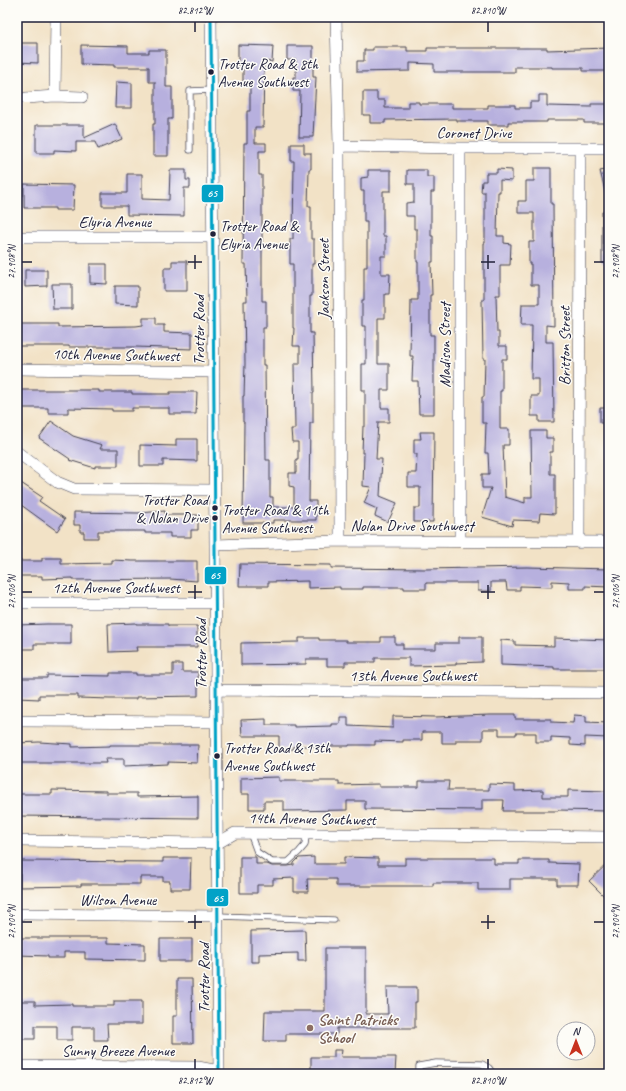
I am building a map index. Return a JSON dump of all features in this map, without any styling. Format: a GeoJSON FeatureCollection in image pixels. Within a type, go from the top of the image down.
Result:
{"type":"FeatureCollection","features":[{"type":"Feature","properties":{"kind":"street"},"geometry":{"type":"LineString","coordinates":[[55,96],[56,17]]}},
{"type":"Feature","properties":{"kind":"street","name":"Trotter Road"},"geometry":{"type":"LineString","coordinates":[[212,17],[219,1072]]}},
{"type":"Feature","properties":{"kind":"street","name":"Jackson Street"},"geometry":{"type":"LineString","coordinates":[[336,17],[339,146],[340,541]]}},
{"type":"Feature","properties":{"kind":"street"},"geometry":{"type":"LineString","coordinates":[[26,98],[55,96],[82,97]]}},
{"type":"Feature","properties":{"kind":"street","name":"Coronet Drive"},"geometry":{"type":"LineString","coordinates":[[339,146],[609,148]]}},
{"type":"Feature","properties":{"kind":"street","name":"Madison Street"},"geometry":{"type":"LineString","coordinates":[[460,148],[460,541]]}},
{"type":"Feature","properties":{"kind":"street","name":"Britton Street"},"geometry":{"type":"LineString","coordinates":[[579,543],[580,148]]}},
{"type":"Feature","properties":{"kind":"street","name":"Elyria Avenue"},"geometry":{"type":"LineString","coordinates":[[17,237],[213,237]]}},
{"type":"Feature","properties":{"kind":"street","name":"10th Avenue Southwest"},"geometry":{"type":"LineString","coordinates":[[17,369],[214,372]]}},
{"type":"Feature","properties":{"kind":"street"},"geometry":{"type":"LineString","coordinates":[[17,452],[57,482],[74,490],[215,490]]}},
{"type":"Feature","properties":{"kind":"street","name":"Nolan Drive Southwest"},"geometry":{"type":"LineString","coordinates":[[215,544],[340,541],[609,542]]}},
{"type":"Feature","properties":{"kind":"street","name":"12th Avenue Southwest"},"geometry":{"type":"LineString","coordinates":[[17,603],[216,603]]}},
{"type":"Feature","properties":{"kind":"street","name":"13th Avenue Southwest"},"geometry":{"type":"LineString","coordinates":[[216,690],[609,693]]}},
{"type":"Feature","properties":{"kind":"street"},"geometry":{"type":"LineString","coordinates":[[17,721],[217,722]]}},
{"type":"Feature","properties":{"kind":"street","name":"14th Avenue Southwest"},"geometry":{"type":"LineString","coordinates":[[17,841],[218,842],[235,833],[609,837]]}},
{"type":"Feature","properties":{"kind":"street","name":"Wilson Avenue"},"geometry":{"type":"LineString","coordinates":[[17,914],[218,916]]}},
{"type":"Feature","properties":{"kind":"street","name":"Sunny Breeze Avenue"},"geometry":{"type":"LineString","coordinates":[[17,1066],[198,1067],[219,1072]]}},
{"type":"Feature","properties":{"kind":"lane"},"geometry":{"type":"LineString","coordinates":[[190,150],[190,91],[212,90]]}},
{"type":"Feature","properties":{"kind":"lane"},"geometry":{"type":"LineString","coordinates":[[250,833],[257,852],[272,862],[288,862],[306,844],[306,834]]}},
{"type":"Feature","properties":{"kind":"lane"},"geometry":{"type":"LineString","coordinates":[[218,916],[334,920]]}},
{"type":"Feature","properties":{"kind":"lane"},"geometry":{"type":"LineString","coordinates":[[419,1074],[419,1066],[444,1063],[482,1064],[490,1068],[493,1074]]}},
{"type":"Feature","properties":{"kind":"building"},"geometry":{"type":"Polygon","coordinates":[[[17,43],[38,43],[38,63],[17,62],[17,43]]]}},
{"type":"Feature","properties":{"kind":"building"},"geometry":{"type":"Polygon","coordinates":[[[81,45],[128,46],[128,53],[149,53],[149,50],[166,50],[166,87],[172,87],[172,119],[168,119],[168,156],[153,156],[155,82],[149,82],[149,67],[114,67],[114,65],[81,64],[81,45]]]}},
{"type":"Feature","properties":{"kind":"building"},"geometry":{"type":"Polygon","coordinates":[[[238,45],[273,46],[272,62],[264,61],[263,127],[255,127],[255,143],[266,143],[266,151],[259,151],[259,175],[262,175],[262,301],[266,301],[266,327],[263,327],[263,365],[265,365],[266,460],[270,460],[270,497],[273,497],[273,507],[294,507],[294,487],[289,486],[289,473],[296,473],[296,460],[298,460],[298,442],[292,442],[291,429],[295,429],[294,364],[300,364],[300,346],[293,346],[293,264],[290,264],[290,239],[293,239],[294,161],[291,161],[291,144],[304,144],[304,153],[311,153],[308,206],[311,206],[311,239],[314,239],[312,296],[310,296],[310,333],[313,333],[314,392],[313,423],[310,423],[309,501],[316,501],[316,520],[273,520],[273,523],[243,523],[243,396],[245,364],[244,301],[247,301],[246,264],[243,264],[244,143],[247,143],[247,111],[250,111],[250,83],[243,83],[243,69],[238,69],[238,45]]]}},
{"type":"Feature","properties":{"kind":"building"},"geometry":{"type":"Polygon","coordinates":[[[287,46],[313,46],[313,77],[316,77],[313,137],[299,137],[300,91],[293,91],[293,77],[296,77],[296,60],[287,60],[287,46]]]}},
{"type":"Feature","properties":{"kind":"building"},"geometry":{"type":"Polygon","coordinates":[[[373,47],[407,47],[407,51],[427,51],[427,48],[547,48],[547,50],[609,48],[609,71],[583,71],[583,68],[515,67],[515,72],[434,72],[434,64],[410,63],[410,71],[357,72],[357,61],[364,61],[364,50],[373,50],[373,47]]]}},
{"type":"Feature","properties":{"kind":"building"},"geometry":{"type":"Polygon","coordinates":[[[116,82],[132,83],[132,108],[115,108],[116,82]]]}},
{"type":"Feature","properties":{"kind":"building"},"geometry":{"type":"Polygon","coordinates":[[[363,92],[377,92],[377,100],[385,100],[385,108],[408,108],[408,102],[419,102],[419,104],[452,104],[452,108],[488,108],[488,105],[515,105],[515,108],[530,108],[530,102],[539,102],[539,95],[547,95],[547,106],[591,107],[591,104],[609,104],[609,123],[584,123],[584,120],[547,120],[547,122],[508,122],[508,125],[488,125],[488,121],[457,121],[457,119],[385,120],[385,123],[370,123],[370,115],[363,115],[363,92]]]}},
{"type":"Feature","properties":{"kind":"building"},"geometry":{"type":"Polygon","coordinates":[[[115,124],[122,139],[98,149],[95,142],[76,142],[76,151],[54,150],[54,153],[36,153],[36,125],[84,125],[84,138],[115,124]]]}},
{"type":"Feature","properties":{"kind":"building"},"geometry":{"type":"Polygon","coordinates":[[[534,168],[551,168],[551,204],[553,204],[554,326],[546,325],[546,342],[553,342],[554,422],[539,422],[539,416],[531,416],[531,396],[539,396],[539,379],[531,379],[532,325],[521,325],[522,304],[539,304],[539,285],[531,285],[531,264],[529,264],[529,242],[534,242],[534,213],[518,213],[518,201],[526,201],[526,181],[534,181],[534,168]]]}},
{"type":"Feature","properties":{"kind":"building"},"geometry":{"type":"Polygon","coordinates":[[[497,169],[512,170],[512,181],[500,180],[500,192],[498,192],[497,236],[504,236],[504,243],[511,244],[510,265],[500,265],[500,295],[496,295],[499,346],[507,346],[507,359],[502,359],[502,391],[500,391],[500,429],[509,429],[509,445],[503,445],[505,497],[525,503],[525,497],[532,497],[531,431],[546,431],[546,438],[553,438],[553,452],[550,452],[550,474],[555,474],[555,514],[540,513],[539,521],[513,520],[512,526],[482,517],[491,488],[482,488],[482,474],[489,474],[488,453],[485,453],[486,423],[482,423],[482,397],[484,397],[485,359],[483,359],[482,300],[484,300],[485,192],[481,192],[482,181],[486,181],[486,173],[497,173],[497,169]]]}},
{"type":"Feature","properties":{"kind":"building"},"geometry":{"type":"Polygon","coordinates":[[[609,169],[609,194],[606,195],[600,171],[609,169]]]}},
{"type":"Feature","properties":{"kind":"building"},"geometry":{"type":"Polygon","coordinates":[[[170,170],[186,170],[186,180],[190,180],[190,188],[184,188],[184,216],[127,215],[127,206],[102,206],[102,193],[127,193],[127,174],[142,174],[142,199],[169,200],[170,170]]]}},
{"type":"Feature","properties":{"kind":"building"},"geometry":{"type":"Polygon","coordinates":[[[368,170],[391,170],[391,191],[383,191],[383,236],[386,236],[386,256],[381,256],[381,274],[390,274],[389,294],[385,294],[385,318],[378,318],[378,364],[389,364],[389,390],[381,390],[381,408],[389,408],[389,422],[378,422],[376,459],[382,459],[380,496],[397,503],[388,522],[375,516],[377,509],[364,503],[371,487],[363,486],[364,453],[362,453],[363,426],[365,426],[365,390],[362,390],[362,364],[366,364],[366,326],[362,326],[362,300],[364,300],[364,267],[367,267],[367,222],[364,222],[364,191],[361,191],[361,178],[368,177],[368,170]]]}},
{"type":"Feature","properties":{"kind":"building"},"geometry":{"type":"Polygon","coordinates":[[[407,170],[427,170],[427,177],[434,177],[434,192],[431,192],[431,236],[433,236],[433,262],[431,262],[432,295],[430,295],[430,335],[434,335],[434,414],[419,414],[418,381],[412,381],[413,356],[410,356],[411,300],[418,300],[418,262],[417,229],[414,229],[414,216],[406,216],[406,203],[414,202],[414,184],[407,184],[407,170]]]}},
{"type":"Feature","properties":{"kind":"building"},"geometry":{"type":"Polygon","coordinates":[[[24,184],[74,185],[73,210],[55,210],[55,208],[24,208],[24,184]]]}},
{"type":"Feature","properties":{"kind":"building"},"geometry":{"type":"Polygon","coordinates":[[[602,212],[609,212],[609,263],[602,263],[602,212]]]}},
{"type":"Feature","properties":{"kind":"building"},"geometry":{"type":"Polygon","coordinates":[[[172,261],[187,261],[187,291],[164,291],[164,268],[172,268],[172,261]]]}},
{"type":"Feature","properties":{"kind":"building"},"geometry":{"type":"Polygon","coordinates":[[[90,264],[107,264],[107,284],[90,283],[90,264]]]}},
{"type":"Feature","properties":{"kind":"building"},"geometry":{"type":"Polygon","coordinates":[[[25,270],[47,270],[47,286],[25,287],[25,270]]]}},
{"type":"Feature","properties":{"kind":"building"},"geometry":{"type":"Polygon","coordinates":[[[52,284],[72,284],[72,309],[53,309],[52,284]]]}},
{"type":"Feature","properties":{"kind":"building"},"geometry":{"type":"Polygon","coordinates":[[[115,286],[138,286],[138,305],[115,304],[115,286]]]}},
{"type":"Feature","properties":{"kind":"building"},"geometry":{"type":"Polygon","coordinates":[[[143,318],[156,318],[156,325],[164,325],[164,332],[192,333],[192,349],[17,346],[17,324],[58,324],[58,327],[136,326],[143,325],[143,318]]]}},
{"type":"Feature","properties":{"kind":"building"},"geometry":{"type":"Polygon","coordinates":[[[17,390],[99,390],[99,392],[132,392],[132,394],[197,392],[196,414],[169,414],[169,408],[132,408],[132,411],[112,411],[112,409],[68,408],[68,413],[48,413],[48,408],[17,408],[17,390]]]}},
{"type":"Feature","properties":{"kind":"building"},"geometry":{"type":"Polygon","coordinates":[[[600,408],[609,408],[609,423],[600,423],[600,408]]]}},
{"type":"Feature","properties":{"kind":"building"},"geometry":{"type":"Polygon","coordinates":[[[51,421],[73,436],[102,445],[100,449],[118,449],[118,466],[95,466],[95,468],[69,460],[70,459],[39,438],[51,421]]]}},
{"type":"Feature","properties":{"kind":"building"},"geometry":{"type":"Polygon","coordinates":[[[420,432],[434,432],[433,522],[414,522],[414,508],[420,508],[420,487],[408,487],[408,473],[416,473],[417,454],[414,454],[414,439],[421,439],[420,432]]]}},
{"type":"Feature","properties":{"kind":"building"},"geometry":{"type":"Polygon","coordinates":[[[176,439],[197,439],[197,461],[163,460],[163,466],[140,466],[140,445],[176,446],[176,439]]]}},
{"type":"Feature","properties":{"kind":"building"},"geometry":{"type":"Polygon","coordinates":[[[21,483],[42,497],[39,501],[65,519],[57,531],[17,502],[17,489],[21,483]]]}},
{"type":"Feature","properties":{"kind":"building"},"geometry":{"type":"Polygon","coordinates":[[[165,511],[165,515],[198,515],[198,530],[191,530],[191,537],[170,537],[170,533],[145,533],[145,531],[98,531],[98,538],[84,538],[84,532],[80,532],[80,525],[74,525],[74,512],[138,513],[165,511]]]}},
{"type":"Feature","properties":{"kind":"building"},"geometry":{"type":"Polygon","coordinates":[[[42,558],[61,558],[61,564],[112,563],[112,560],[197,561],[197,581],[170,579],[73,580],[73,578],[42,579],[42,576],[17,576],[17,561],[42,561],[42,558]]]}},
{"type":"Feature","properties":{"kind":"building"},"geometry":{"type":"Polygon","coordinates":[[[240,564],[331,565],[331,568],[426,569],[527,567],[609,569],[609,587],[585,586],[585,589],[569,589],[569,582],[552,581],[552,587],[520,586],[520,590],[507,590],[506,582],[491,582],[491,591],[478,591],[478,583],[426,583],[426,589],[404,589],[404,587],[363,587],[363,589],[340,589],[340,587],[308,588],[308,581],[268,582],[268,586],[239,586],[240,564]]]}},
{"type":"Feature","properties":{"kind":"building"},"geometry":{"type":"Polygon","coordinates":[[[71,624],[71,644],[34,644],[34,649],[21,649],[20,641],[17,641],[17,625],[71,624]]]}},
{"type":"Feature","properties":{"kind":"building"},"geometry":{"type":"Polygon","coordinates":[[[108,624],[168,624],[168,626],[197,626],[197,647],[136,647],[137,651],[109,652],[108,624]]]}},
{"type":"Feature","properties":{"kind":"building"},"geometry":{"type":"Polygon","coordinates":[[[381,637],[395,637],[395,644],[403,644],[403,649],[436,649],[436,643],[459,643],[459,637],[482,637],[482,662],[456,663],[456,665],[409,666],[409,658],[375,658],[375,662],[345,662],[345,666],[327,666],[327,659],[306,659],[306,664],[241,665],[241,643],[299,642],[299,638],[346,640],[346,642],[381,642],[381,637]]]}},
{"type":"Feature","properties":{"kind":"building"},"geometry":{"type":"Polygon","coordinates":[[[554,638],[609,640],[609,669],[554,669],[554,667],[501,665],[501,640],[515,641],[515,645],[554,646],[554,638]]]}},
{"type":"Feature","properties":{"kind":"building"},"geometry":{"type":"Polygon","coordinates":[[[173,664],[182,664],[182,672],[198,672],[198,696],[110,699],[78,698],[78,695],[39,695],[39,699],[17,698],[17,678],[47,678],[47,675],[110,676],[110,673],[173,675],[173,664]]]}},
{"type":"Feature","properties":{"kind":"building"},"geometry":{"type":"Polygon","coordinates":[[[515,715],[515,719],[551,719],[551,722],[573,723],[574,715],[586,716],[586,722],[609,723],[609,738],[585,737],[585,746],[570,745],[570,738],[551,737],[551,742],[536,742],[536,733],[499,735],[499,729],[483,729],[483,740],[456,740],[456,743],[442,743],[442,732],[422,732],[422,740],[403,740],[403,742],[375,741],[375,745],[294,746],[294,749],[279,749],[279,736],[242,736],[241,720],[266,719],[266,725],[294,725],[294,727],[332,726],[332,724],[340,724],[340,717],[348,717],[348,726],[393,728],[393,716],[435,717],[515,715]]]}},
{"type":"Feature","properties":{"kind":"building"},"geometry":{"type":"Polygon","coordinates":[[[39,742],[72,744],[72,747],[110,745],[198,745],[197,763],[168,762],[168,764],[124,766],[124,759],[105,759],[106,763],[17,763],[17,743],[39,742]]]}},
{"type":"Feature","properties":{"kind":"building"},"geometry":{"type":"Polygon","coordinates":[[[279,777],[279,781],[339,781],[339,785],[379,784],[379,787],[419,787],[419,781],[449,781],[448,790],[489,790],[489,784],[515,785],[515,791],[543,790],[543,797],[568,797],[568,790],[609,791],[609,811],[503,811],[504,800],[482,800],[482,810],[365,809],[365,801],[347,801],[347,810],[284,811],[284,801],[264,801],[264,809],[249,809],[249,794],[241,794],[241,778],[279,777]]]}},
{"type":"Feature","properties":{"kind":"building"},"geometry":{"type":"Polygon","coordinates":[[[52,790],[137,793],[137,797],[198,796],[198,818],[17,816],[17,794],[52,794],[52,790]]]}},
{"type":"Feature","properties":{"kind":"building"},"geometry":{"type":"Polygon","coordinates":[[[240,857],[256,857],[256,864],[267,864],[272,866],[294,865],[299,858],[314,857],[314,864],[344,864],[344,857],[378,858],[378,865],[405,865],[405,858],[494,858],[494,864],[519,864],[519,860],[549,860],[549,863],[579,864],[578,885],[557,885],[557,879],[510,879],[510,890],[478,890],[478,883],[433,883],[433,886],[336,886],[336,879],[307,879],[308,892],[294,892],[294,878],[273,879],[273,885],[257,885],[257,893],[240,893],[240,857]]]}},
{"type":"Feature","properties":{"kind":"building"},"geometry":{"type":"Polygon","coordinates":[[[163,858],[191,858],[190,889],[170,889],[170,881],[163,881],[163,877],[140,877],[140,884],[81,884],[81,886],[20,887],[20,861],[163,862],[163,858]]]}},
{"type":"Feature","properties":{"kind":"building"},"geometry":{"type":"Polygon","coordinates":[[[609,862],[609,901],[589,881],[609,862]]]}},
{"type":"Feature","properties":{"kind":"building"},"geometry":{"type":"Polygon","coordinates":[[[305,930],[306,961],[298,961],[298,953],[259,954],[259,962],[251,962],[251,931],[305,930]]]}},
{"type":"Feature","properties":{"kind":"building"},"geometry":{"type":"Polygon","coordinates":[[[17,938],[108,938],[108,943],[145,944],[145,960],[85,959],[85,952],[64,952],[64,958],[17,955],[17,938]]]}},
{"type":"Feature","properties":{"kind":"building"},"geometry":{"type":"Polygon","coordinates":[[[160,939],[192,939],[192,961],[160,961],[160,939]]]}},
{"type":"Feature","properties":{"kind":"building"},"geometry":{"type":"Polygon","coordinates":[[[325,948],[366,948],[366,1014],[388,1014],[387,987],[417,987],[417,1002],[415,1002],[415,1028],[337,1028],[337,1034],[286,1034],[286,1041],[264,1041],[265,1011],[325,1011],[325,948]]]}},
{"type":"Feature","properties":{"kind":"building"},"geometry":{"type":"Polygon","coordinates":[[[177,979],[192,979],[193,1043],[173,1043],[173,1016],[177,1016],[177,979]]]}},
{"type":"Feature","properties":{"kind":"building"},"geometry":{"type":"Polygon","coordinates":[[[17,1001],[35,1001],[35,1005],[72,1004],[72,1006],[114,1006],[114,1001],[142,1001],[142,1024],[107,1024],[108,1040],[94,1040],[94,1027],[72,1027],[72,1040],[57,1040],[57,1026],[35,1026],[35,1039],[20,1039],[20,1024],[17,1024],[17,1001]]]}},
{"type":"Feature","properties":{"kind":"building"},"geometry":{"type":"Polygon","coordinates":[[[334,1050],[342,1050],[341,1057],[396,1057],[395,1074],[311,1074],[311,1057],[334,1057],[334,1050]]]}},
{"type":"Feature","properties":{"kind":"transit line","name":"65"},"geometry":{"type":"LineString","coordinates":[[211,17],[219,1074]]}},
{"type":"Feature","properties":{"kind":"place","name":"Trotter Road & 8th Avenue Southwest"},"geometry":{"type":"Point","coordinates":[211,72]}},
{"type":"Feature","properties":{"kind":"place","name":"Trotter Road & Elyria Avenue"},"geometry":{"type":"Point","coordinates":[213,234]}},
{"type":"Feature","properties":{"kind":"place","name":"Trotter Road & Nolan Drive"},"geometry":{"type":"Point","coordinates":[215,508]}},
{"type":"Feature","properties":{"kind":"place","name":"Trotter Road & 11th Avenue Southwest"},"geometry":{"type":"Point","coordinates":[215,518]}},
{"type":"Feature","properties":{"kind":"place","name":"Trotter Road & 13th Avenue Southwest"},"geometry":{"type":"Point","coordinates":[217,756]}},
{"type":"Feature","properties":{"kind":"place","name":"Saint Patricks School"},"geometry":{"type":"Point","coordinates":[310,1028]}}]}
